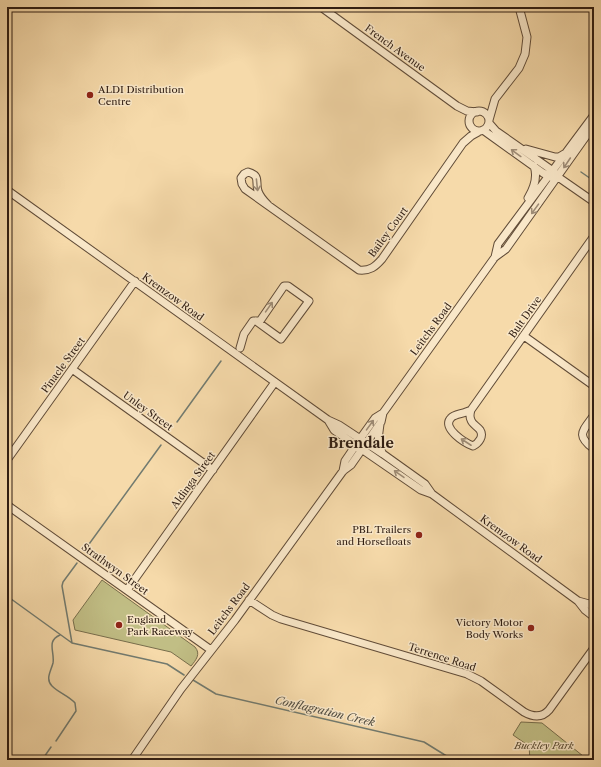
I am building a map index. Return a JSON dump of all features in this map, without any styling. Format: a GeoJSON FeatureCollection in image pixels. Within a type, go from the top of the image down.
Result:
{"type":"FeatureCollection","features":[{"type":"Feature","properties":{"kind":"street","name":"French Avenue"},"geometry":{"type":"LineString","coordinates":[[320,7],[457,106],[467,111],[478,111]]}},
{"type":"Feature","properties":{"kind":"street"},"geometry":{"type":"LineString","coordinates":[[519,7],[526,37],[525,54],[518,68],[495,99],[471,115],[469,122],[475,130],[482,131],[534,166],[558,177],[594,202]]}},
{"type":"Feature","properties":{"kind":"street"},"geometry":{"type":"LineString","coordinates":[[482,131],[489,121],[495,99]]}},
{"type":"Feature","properties":{"kind":"street","name":"French Avenue"},"geometry":{"type":"LineString","coordinates":[[457,106],[469,122]]}},
{"type":"Feature","properties":{"kind":"street"},"geometry":{"type":"LineString","coordinates":[[478,111],[486,114],[496,131],[520,147],[550,174]]}},
{"type":"Feature","properties":{"kind":"street","name":"Leitchs Road"},"geometry":{"type":"LineString","coordinates":[[495,257],[498,244],[594,115]]}},
{"type":"Feature","properties":{"kind":"street","name":"Bailey Court"},"geometry":{"type":"LineString","coordinates":[[268,205],[258,191],[257,178],[254,174],[248,172],[244,174],[241,178],[245,189],[359,270],[368,271],[382,259],[463,143],[468,134],[469,122]]}},
{"type":"Feature","properties":{"kind":"street","name":"Leitchs Road"},"geometry":{"type":"LineString","coordinates":[[132,760],[181,689],[249,600],[343,471],[351,465],[375,418],[383,413],[495,257],[506,249],[594,125]]}},
{"type":"Feature","properties":{"kind":"street","name":"Bailey Court"},"geometry":{"type":"LineString","coordinates":[[463,143],[471,136],[482,131]]}},
{"type":"Feature","properties":{"kind":"street"},"geometry":{"type":"LineString","coordinates":[[520,147],[555,157],[559,157],[566,153]]}},
{"type":"Feature","properties":{"kind":"street"},"geometry":{"type":"LineString","coordinates":[[515,222],[530,196],[536,174],[534,166]]}},
{"type":"Feature","properties":{"kind":"street","name":"Kremzow Road"},"geometry":{"type":"LineString","coordinates":[[7,190],[328,420],[339,425],[361,444],[421,490],[432,494],[578,601],[585,610],[594,617]]}},
{"type":"Feature","properties":{"kind":"street","name":"Bult Drive"},"geometry":{"type":"LineString","coordinates":[[471,410],[594,236]]}},
{"type":"Feature","properties":{"kind":"street","name":"Pinacle Street"},"geometry":{"type":"LineString","coordinates":[[7,460],[135,281]]}},
{"type":"Feature","properties":{"kind":"street"},"geometry":{"type":"LineString","coordinates":[[240,348],[244,334],[253,321],[256,321],[260,321],[284,286],[288,286],[309,301],[281,340],[256,321]]}},
{"type":"Feature","properties":{"kind":"street"},"geometry":{"type":"LineString","coordinates":[[524,336],[594,386]]}},
{"type":"Feature","properties":{"kind":"street","name":"Unley Street"},"geometry":{"type":"LineString","coordinates":[[72,369],[213,470]]}},
{"type":"Feature","properties":{"kind":"street","name":"Aldinga Street"},"geometry":{"type":"LineString","coordinates":[[127,590],[275,382]]}},
{"type":"Feature","properties":{"kind":"street"},"geometry":{"type":"LineString","coordinates":[[471,410],[469,415],[471,420],[479,428],[481,433],[481,439],[478,444],[473,446],[451,431],[448,426],[451,418],[471,410]]}},
{"type":"Feature","properties":{"kind":"street","name":"Leitchs Road"},"geometry":{"type":"LineString","coordinates":[[361,444],[381,422],[383,413]]}},
{"type":"Feature","properties":{"kind":"street"},"geometry":{"type":"LineString","coordinates":[[594,415],[583,430],[582,436],[584,441],[594,449]]}},
{"type":"Feature","properties":{"kind":"street"},"geometry":{"type":"LineString","coordinates":[[381,422],[378,440],[379,449],[383,454]]}},
{"type":"Feature","properties":{"kind":"street","name":"Kremzow Road"},"geometry":{"type":"LineString","coordinates":[[361,444],[383,454],[425,484],[432,494]]}},
{"type":"Feature","properties":{"kind":"street","name":"Strathwyn Street"},"geometry":{"type":"LineString","coordinates":[[7,505],[211,650]]}},
{"type":"Feature","properties":{"kind":"street","name":"Terrence Road"},"geometry":{"type":"LineString","coordinates":[[249,600],[266,612],[281,619],[472,676],[524,712],[534,716],[543,716],[549,710],[594,648]]}},
{"type":"Feature","properties":{"kind":"street","name":"Kremzow Road"},"geometry":{"type":"LineString","coordinates":[[578,601],[589,604],[594,608]]}},
{"type":"Feature","properties":{"kind":"green space","name":"England Park Raceway"},"geometry":{"type":"Polygon","coordinates":[[[102,580],[195,647],[198,655],[191,666],[171,652],[75,630],[73,620],[102,580]]]}},
{"type":"Feature","properties":{"kind":"green space","name":"Buckley Park"},"geometry":{"type":"Polygon","coordinates":[[[521,722],[542,723],[588,760],[530,760],[529,746],[513,735],[521,722]]]}},
{"type":"Feature","properties":{"kind":"waterway"},"geometry":{"type":"LineString","coordinates":[[581,172],[594,181]]}},
{"type":"Feature","properties":{"kind":"waterway"},"geometry":{"type":"LineString","coordinates":[[177,422],[221,361]]}},
{"type":"Feature","properties":{"kind":"waterway"},"geometry":{"type":"LineString","coordinates":[[84,551],[161,445]]}},
{"type":"Feature","properties":{"kind":"waterway"},"geometry":{"type":"LineString","coordinates":[[72,643],[62,586],[63,582],[77,563]]}},
{"type":"Feature","properties":{"kind":"waterway","name":"Conflagration Creek"},"geometry":{"type":"LineString","coordinates":[[7,596],[72,643],[167,664],[184,675]]}},
{"type":"Feature","properties":{"kind":"waterway"},"geometry":{"type":"LineString","coordinates":[[56,741],[76,711],[75,703],[52,686],[49,681],[49,675],[53,663],[52,644],[53,640],[60,635]]}},
{"type":"Feature","properties":{"kind":"waterway","name":"Conflagration Creek"},"geometry":{"type":"LineString","coordinates":[[193,680],[216,694],[424,742],[453,760]]}},
{"type":"Feature","properties":{"kind":"waterway"},"geometry":{"type":"LineString","coordinates":[[42,760],[51,747]]}},
{"type":"Feature","properties":{"kind":"place","name":"ALDI Distribution Centre"},"geometry":{"type":"Point","coordinates":[90,95]}},
{"type":"Feature","properties":{"kind":"place","name":"PBL Trailers and Horsefloats"},"geometry":{"type":"Point","coordinates":[419,535]}},
{"type":"Feature","properties":{"kind":"place","name":"England Park Raceway"},"geometry":{"type":"Point","coordinates":[119,625]}},
{"type":"Feature","properties":{"kind":"place","name":"Victory Motor Body Works"},"geometry":{"type":"Point","coordinates":[531,628]}},
{"type":"Feature","properties":{"kind":"district","name":"Brendale"},"geometry":{"type":"Point","coordinates":[361,443]}}]}
